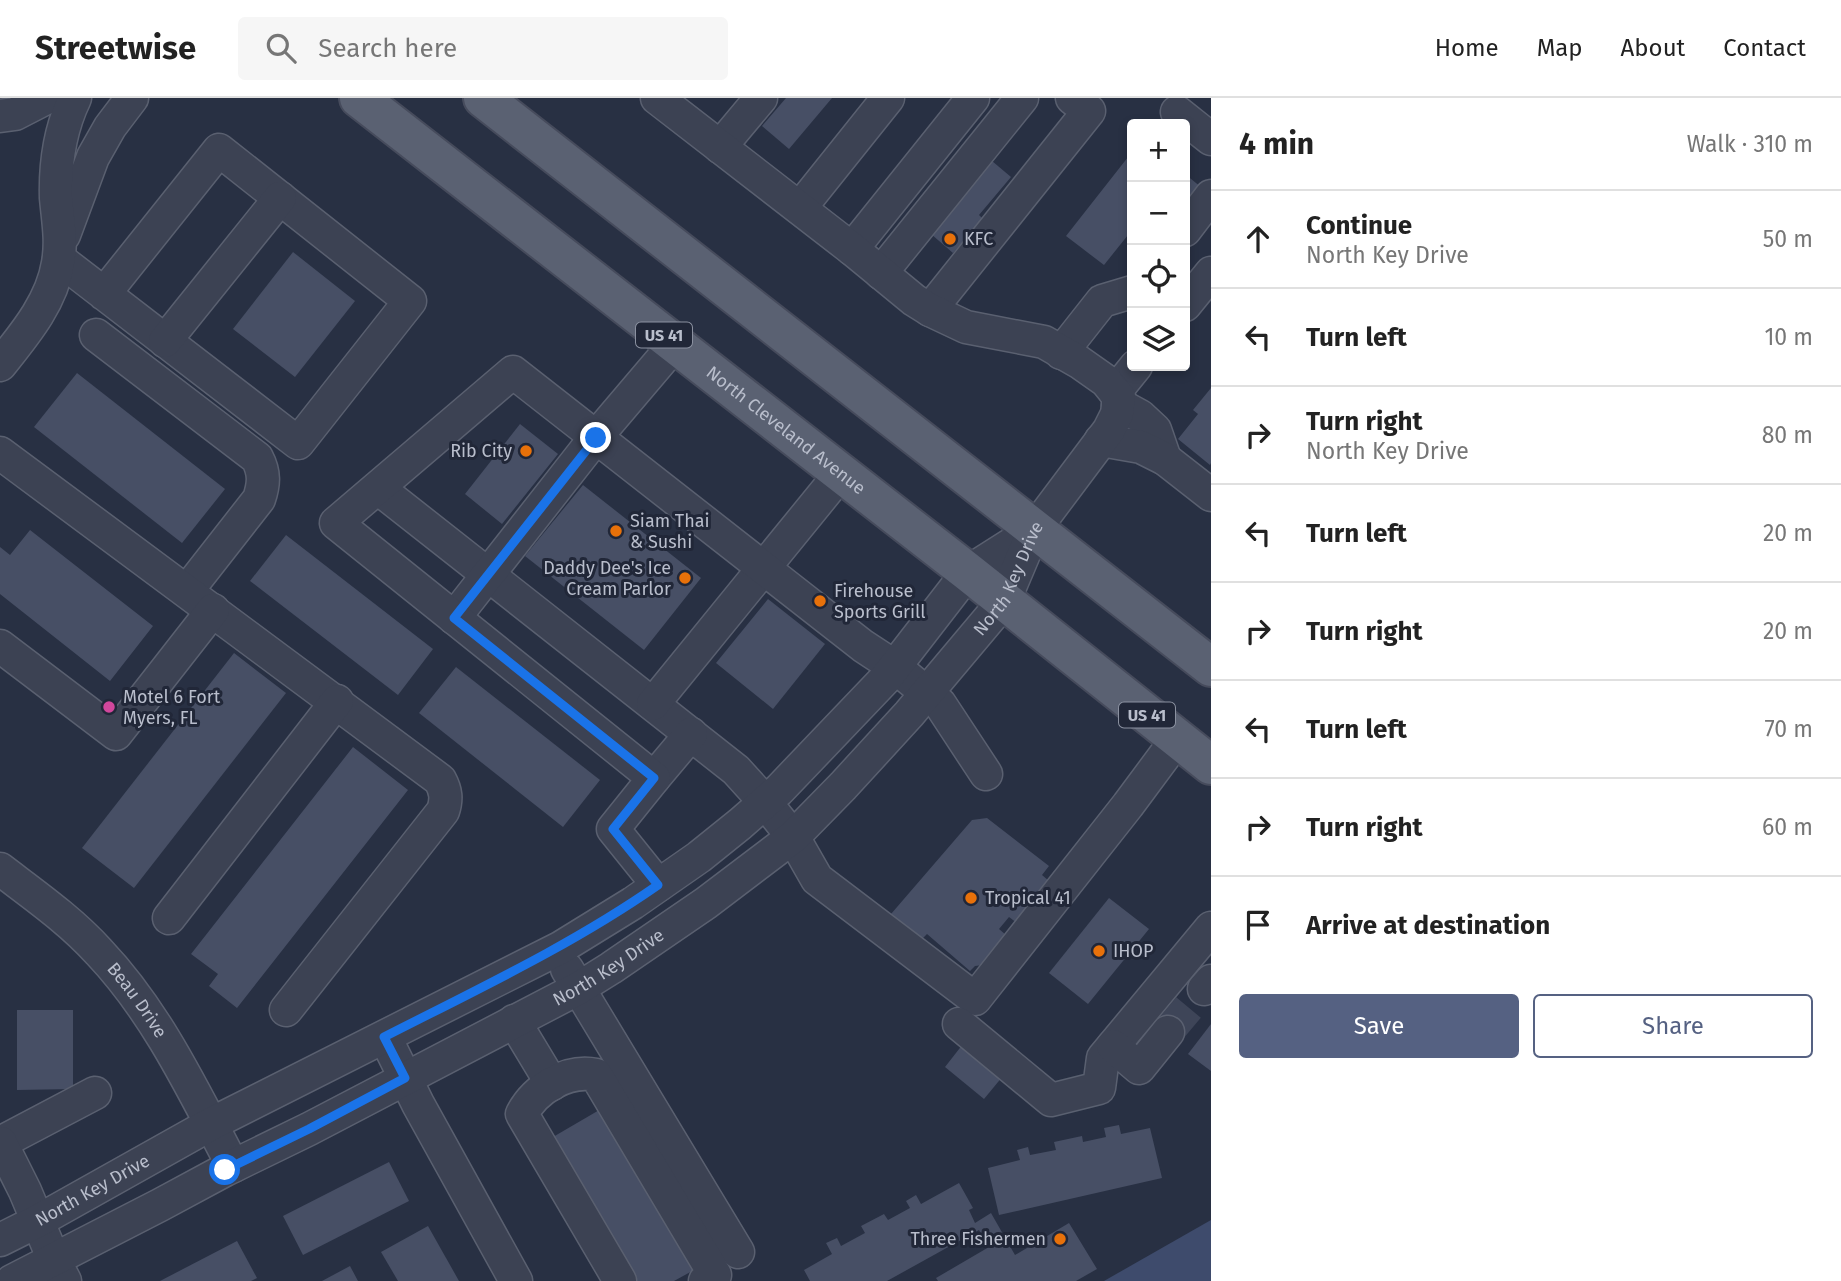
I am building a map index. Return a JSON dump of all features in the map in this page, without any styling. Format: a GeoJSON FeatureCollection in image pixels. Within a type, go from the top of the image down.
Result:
{"type":"FeatureCollection","features":[{"type":"Feature","properties":{"kind":"main road","name":"North Cleveland Avenue"},"geometry":{"type":"LineString","coordinates":[[359,98],[968,572],[1211,765]]}},
{"type":"Feature","properties":{"kind":"main road"},"geometry":{"type":"LineString","coordinates":[[483,98],[1211,667]]}},
{"type":"Feature","properties":{"kind":"street"},"geometry":{"type":"LineString","coordinates":[[0,365],[22,339],[40,311],[53,284],[60,253],[93,157],[110,127],[132,98]]}},
{"type":"Feature","properties":{"kind":"street"},"geometry":{"type":"LineString","coordinates":[[657,98],[914,300],[966,327],[1044,342],[1106,381],[1117,398],[1155,430],[1165,459]]}},
{"type":"Feature","properties":{"kind":"street"},"geometry":{"type":"LineString","coordinates":[[720,146],[761,98]]}},
{"type":"Feature","properties":{"kind":"street"},"geometry":{"type":"LineString","coordinates":[[800,208],[888,98]]}},
{"type":"Feature","properties":{"kind":"street"},"geometry":{"type":"LineString","coordinates":[[852,249],[973,98]]}},
{"type":"Feature","properties":{"kind":"street"},"geometry":{"type":"LineString","coordinates":[[881,273],[1023,98]]}},
{"type":"Feature","properties":{"kind":"street"},"geometry":{"type":"LineString","coordinates":[[930,310],[1088,111],[1072,98]]}},
{"type":"Feature","properties":{"kind":"street"},"geometry":{"type":"LineString","coordinates":[[0,116],[62,100],[110,127]]}},
{"type":"Feature","properties":{"kind":"street"},"geometry":{"type":"LineString","coordinates":[[62,100],[56,195],[60,253],[104,294],[298,443],[410,301],[219,150],[104,294]]}},
{"type":"Feature","properties":{"kind":"street"},"geometry":{"type":"LineString","coordinates":[[1177,112],[1211,139]]}},
{"type":"Feature","properties":{"kind":"street"},"geometry":{"type":"LineString","coordinates":[[1190,223],[1211,196]]}},
{"type":"Feature","properties":{"kind":"street"},"geometry":{"type":"LineString","coordinates":[[165,341],[279,198]]}},
{"type":"Feature","properties":{"kind":"street"},"geometry":{"type":"LineString","coordinates":[[1190,299],[1211,272]]}},
{"type":"Feature","properties":{"kind":"street"},"geometry":{"type":"LineString","coordinates":[[1061,353],[1102,301],[1127,294]]}},
{"type":"Feature","properties":{"kind":"street"},"geometry":{"type":"LineString","coordinates":[[96,335],[257,458],[261,467],[264,482],[259,499],[187,591]]}},
{"type":"Feature","properties":{"kind":"street"},"geometry":{"type":"LineString","coordinates":[[454,618],[596,438],[675,344]]}},
{"type":"Feature","properties":{"kind":"street"},"geometry":{"type":"LineString","coordinates":[[1034,530],[1109,430],[1117,414],[1117,398],[1133,371]]}},
{"type":"Feature","properties":{"kind":"street"},"geometry":{"type":"LineString","coordinates":[[654,778],[336,523],[513,373],[863,646],[927,692],[940,704],[986,774]]}},
{"type":"Feature","properties":{"kind":"street"},"geometry":{"type":"LineString","coordinates":[[1101,440],[1142,447],[1165,459],[1211,495]]}},
{"type":"Feature","properties":{"kind":"street"},"geometry":{"type":"LineString","coordinates":[[0,453],[440,780],[446,800],[443,811],[286,1010]]}},
{"type":"Feature","properties":{"kind":"street"},"geometry":{"type":"LineString","coordinates":[[653,704],[841,473]]}},
{"type":"Feature","properties":{"kind":"street"},"geometry":{"type":"LineString","coordinates":[[378,488],[736,769],[793,837],[817,879],[975,999],[1177,739]]}},
{"type":"Feature","properties":{"kind":"street","name":"North Key Drive"},"geometry":{"type":"LineString","coordinates":[[0,1240],[211,1124],[555,950],[633,903],[699,857],[779,790],[895,667],[968,572],[1034,530]]}},
{"type":"Feature","properties":{"kind":"street","name":"North Key Drive"},"geometry":{"type":"LineString","coordinates":[[12,1281],[59,1271],[233,1166],[579,988],[706,903],[793,837],[843,786],[927,692],[1004,601],[1034,530]]}},
{"type":"Feature","properties":{"kind":"street"},"geometry":{"type":"LineString","coordinates":[[0,646],[116,734],[213,610]]}},
{"type":"Feature","properties":{"kind":"street"},"geometry":{"type":"LineString","coordinates":[[169,918],[337,701]]}},
{"type":"Feature","properties":{"kind":"street"},"geometry":{"type":"LineString","coordinates":[[658,885],[613,829],[691,734]]}},
{"type":"Feature","properties":{"kind":"street","name":"Beau Drive"},"geometry":{"type":"LineString","coordinates":[[0,869],[70,924],[98,950],[123,979],[146,1010],[233,1166]]}},
{"type":"Feature","properties":{"kind":"street"},"geometry":{"type":"LineString","coordinates":[[959,1024],[1051,1100],[1099,1088],[1103,1058],[1211,928]]}},
{"type":"Feature","properties":{"kind":"street"},"geometry":{"type":"LineString","coordinates":[[555,950],[738,1252]]}},
{"type":"Feature","properties":{"kind":"street"},"geometry":{"type":"LineString","coordinates":[[514,1021],[552,1084]]}},
{"type":"Feature","properties":{"kind":"street"},"geometry":{"type":"LineString","coordinates":[[1113,1046],[1139,1068],[1168,1032]]}},
{"type":"Feature","properties":{"kind":"street"},"geometry":{"type":"LineString","coordinates":[[384,1037],[516,1281]]}},
{"type":"Feature","properties":{"kind":"street"},"geometry":{"type":"LineString","coordinates":[[620,1281],[522,1114],[528,1101],[552,1084],[583,1072],[596,1075],[715,1275],[705,1281]]}},
{"type":"Feature","properties":{"kind":"street"},"geometry":{"type":"LineString","coordinates":[[59,1271],[1,1143],[95,1094]]}},
{"type":"Feature","properties":{"kind":"water"},"geometry":{"type":"Polygon","coordinates":[[[1211,1220],[1211,1281],[1104,1281],[1211,1220]]]}},
{"type":"Feature","properties":{"kind":"building"},"geometry":{"type":"Polygon","coordinates":[[[786,98],[832,98],[789,149],[762,126],[786,98]]]}},
{"type":"Feature","properties":{"kind":"building"},"geometry":{"type":"Polygon","coordinates":[[[1127,158],[1127,236],[1104,265],[1066,236],[1127,158]]]}},
{"type":"Feature","properties":{"kind":"building"},"geometry":{"type":"Polygon","coordinates":[[[992,161],[1011,177],[979,215],[983,219],[953,253],[931,234],[992,161]]]}},
{"type":"Feature","properties":{"kind":"building"},"geometry":{"type":"Polygon","coordinates":[[[1190,178],[1207,192],[1190,214],[1190,178]]]}},
{"type":"Feature","properties":{"kind":"building"},"geometry":{"type":"Polygon","coordinates":[[[293,252],[355,301],[295,377],[233,329],[293,252]]]}},
{"type":"Feature","properties":{"kind":"building"},"geometry":{"type":"Polygon","coordinates":[[[77,373],[225,489],[182,543],[34,427],[77,373]]]}},
{"type":"Feature","properties":{"kind":"building"},"geometry":{"type":"Polygon","coordinates":[[[1211,388],[1210,465],[1178,439],[1198,414],[1193,410],[1211,388]]]}},
{"type":"Feature","properties":{"kind":"building"},"geometry":{"type":"Polygon","coordinates":[[[520,424],[558,454],[502,524],[465,494],[520,424]]]}},
{"type":"Feature","properties":{"kind":"building"},"geometry":{"type":"Polygon","coordinates":[[[583,485],[701,578],[644,650],[525,556],[583,485]]]}},
{"type":"Feature","properties":{"kind":"building"},"geometry":{"type":"Polygon","coordinates":[[[30,530],[153,626],[110,681],[0,594],[0,547],[10,555],[30,530]]]}},
{"type":"Feature","properties":{"kind":"building"},"geometry":{"type":"Polygon","coordinates":[[[286,535],[433,649],[398,695],[250,581],[286,535]]]}},
{"type":"Feature","properties":{"kind":"building"},"geometry":{"type":"Polygon","coordinates":[[[768,599],[825,644],[773,709],[716,663],[768,599]]]}},
{"type":"Feature","properties":{"kind":"building"},"geometry":{"type":"Polygon","coordinates":[[[234,653],[286,693],[134,888],[82,848],[234,653]]]}},
{"type":"Feature","properties":{"kind":"building"},"geometry":{"type":"Polygon","coordinates":[[[456,667],[600,780],[563,827],[419,713],[456,667]]]}},
{"type":"Feature","properties":{"kind":"building"},"geometry":{"type":"Polygon","coordinates":[[[353,747],[408,790],[237,1008],[209,986],[218,974],[191,954],[353,747]]]}},
{"type":"Feature","properties":{"kind":"building","name":"Tropical 41"},"geometry":{"type":"Polygon","coordinates":[[[987,818],[1049,866],[1042,875],[1049,881],[1017,923],[1009,917],[999,929],[1006,935],[983,965],[975,966],[970,971],[927,934],[921,940],[891,914],[972,820],[987,818]]]}},
{"type":"Feature","properties":{"kind":"building","name":"IHOP"},"geometry":{"type":"Polygon","coordinates":[[[1109,898],[1149,929],[1088,1004],[1049,973],[1109,898]]]}},
{"type":"Feature","properties":{"kind":"building"},"geometry":{"type":"Polygon","coordinates":[[[17,1010],[73,1010],[73,1089],[17,1090],[17,1010]]]}},
{"type":"Feature","properties":{"kind":"building"},"geometry":{"type":"Polygon","coordinates":[[[1211,1024],[1211,1071],[1188,1054],[1211,1024]]]}},
{"type":"Feature","properties":{"kind":"building"},"geometry":{"type":"Polygon","coordinates":[[[963,1044],[1003,1076],[984,1099],[945,1067],[963,1044]]]}},
{"type":"Feature","properties":{"kind":"building"},"geometry":{"type":"Polygon","coordinates":[[[601,1109],[694,1270],[674,1281],[636,1281],[553,1137],[601,1109]]]}},
{"type":"Feature","properties":{"kind":"building"},"geometry":{"type":"Polygon","coordinates":[[[1119,1125],[1121,1134],[1150,1128],[1162,1178],[999,1215],[988,1168],[1020,1160],[1017,1150],[1028,1147],[1030,1155],[1056,1150],[1054,1142],[1082,1136],[1083,1142],[1106,1137],[1104,1128],[1119,1125]]]}},
{"type":"Feature","properties":{"kind":"building"},"geometry":{"type":"Polygon","coordinates":[[[389,1162],[409,1201],[303,1255],[283,1216],[389,1162]]]}},
{"type":"Feature","properties":{"kind":"building"},"geometry":{"type":"Polygon","coordinates":[[[959,1183],[973,1208],[969,1210],[975,1223],[991,1213],[1015,1255],[1069,1223],[1097,1269],[1076,1281],[938,1281],[936,1278],[989,1247],[979,1230],[887,1281],[810,1281],[804,1270],[832,1254],[826,1243],[837,1238],[841,1246],[865,1233],[861,1226],[884,1214],[888,1220],[910,1208],[906,1201],[916,1195],[921,1204],[959,1183]]]}},
{"type":"Feature","properties":{"kind":"building"},"geometry":{"type":"Polygon","coordinates":[[[428,1226],[459,1281],[398,1281],[381,1252],[428,1226]]]}},
{"type":"Feature","properties":{"kind":"building"},"geometry":{"type":"Polygon","coordinates":[[[237,1241],[257,1278],[251,1281],[160,1281],[237,1241]]]}},
{"type":"Feature","properties":{"kind":"building"},"geometry":{"type":"Polygon","coordinates":[[[350,1266],[358,1281],[322,1281],[350,1266]]]}},
{"type":"Feature","properties":{"kind":"tunnel"},"geometry":{"type":"LineString","coordinates":[[1168,1032],[1204,989]]}},
{"type":"Feature","properties":{"kind":"place","name":"KFC"},"geometry":{"type":"Point","coordinates":[950,239]}},
{"type":"Feature","properties":{"kind":"place","name":"Rib City"},"geometry":{"type":"Point","coordinates":[526,451]}},
{"type":"Feature","properties":{"kind":"place","name":"Siam Thai & Sushi"},"geometry":{"type":"Point","coordinates":[616,531]}},
{"type":"Feature","properties":{"kind":"place","name":"Daddy Dee's Ice Cream Parlor"},"geometry":{"type":"Point","coordinates":[685,578]}},
{"type":"Feature","properties":{"kind":"place","name":"Firehouse Sports Grill"},"geometry":{"type":"Point","coordinates":[820,601]}},
{"type":"Feature","properties":{"kind":"place","name":"Motel 6 Fort Myers, FL"},"geometry":{"type":"Point","coordinates":[109,707]}},
{"type":"Feature","properties":{"kind":"place","name":"Tropical 41"},"geometry":{"type":"Point","coordinates":[971,898]}},
{"type":"Feature","properties":{"kind":"place","name":"IHOP"},"geometry":{"type":"Point","coordinates":[1099,951]}},
{"type":"Feature","properties":{"kind":"place","name":"Three Fishermen"},"geometry":{"type":"Point","coordinates":[1060,1239]}},
{"type":"Feature","properties":{"kind":"route"},"geometry":{"type":"LineString","coordinates":[[225,1170],[405,1078],[384,1037],[559,948],[658,885],[613,829],[654,778],[454,618],[596,438]]}}]}
